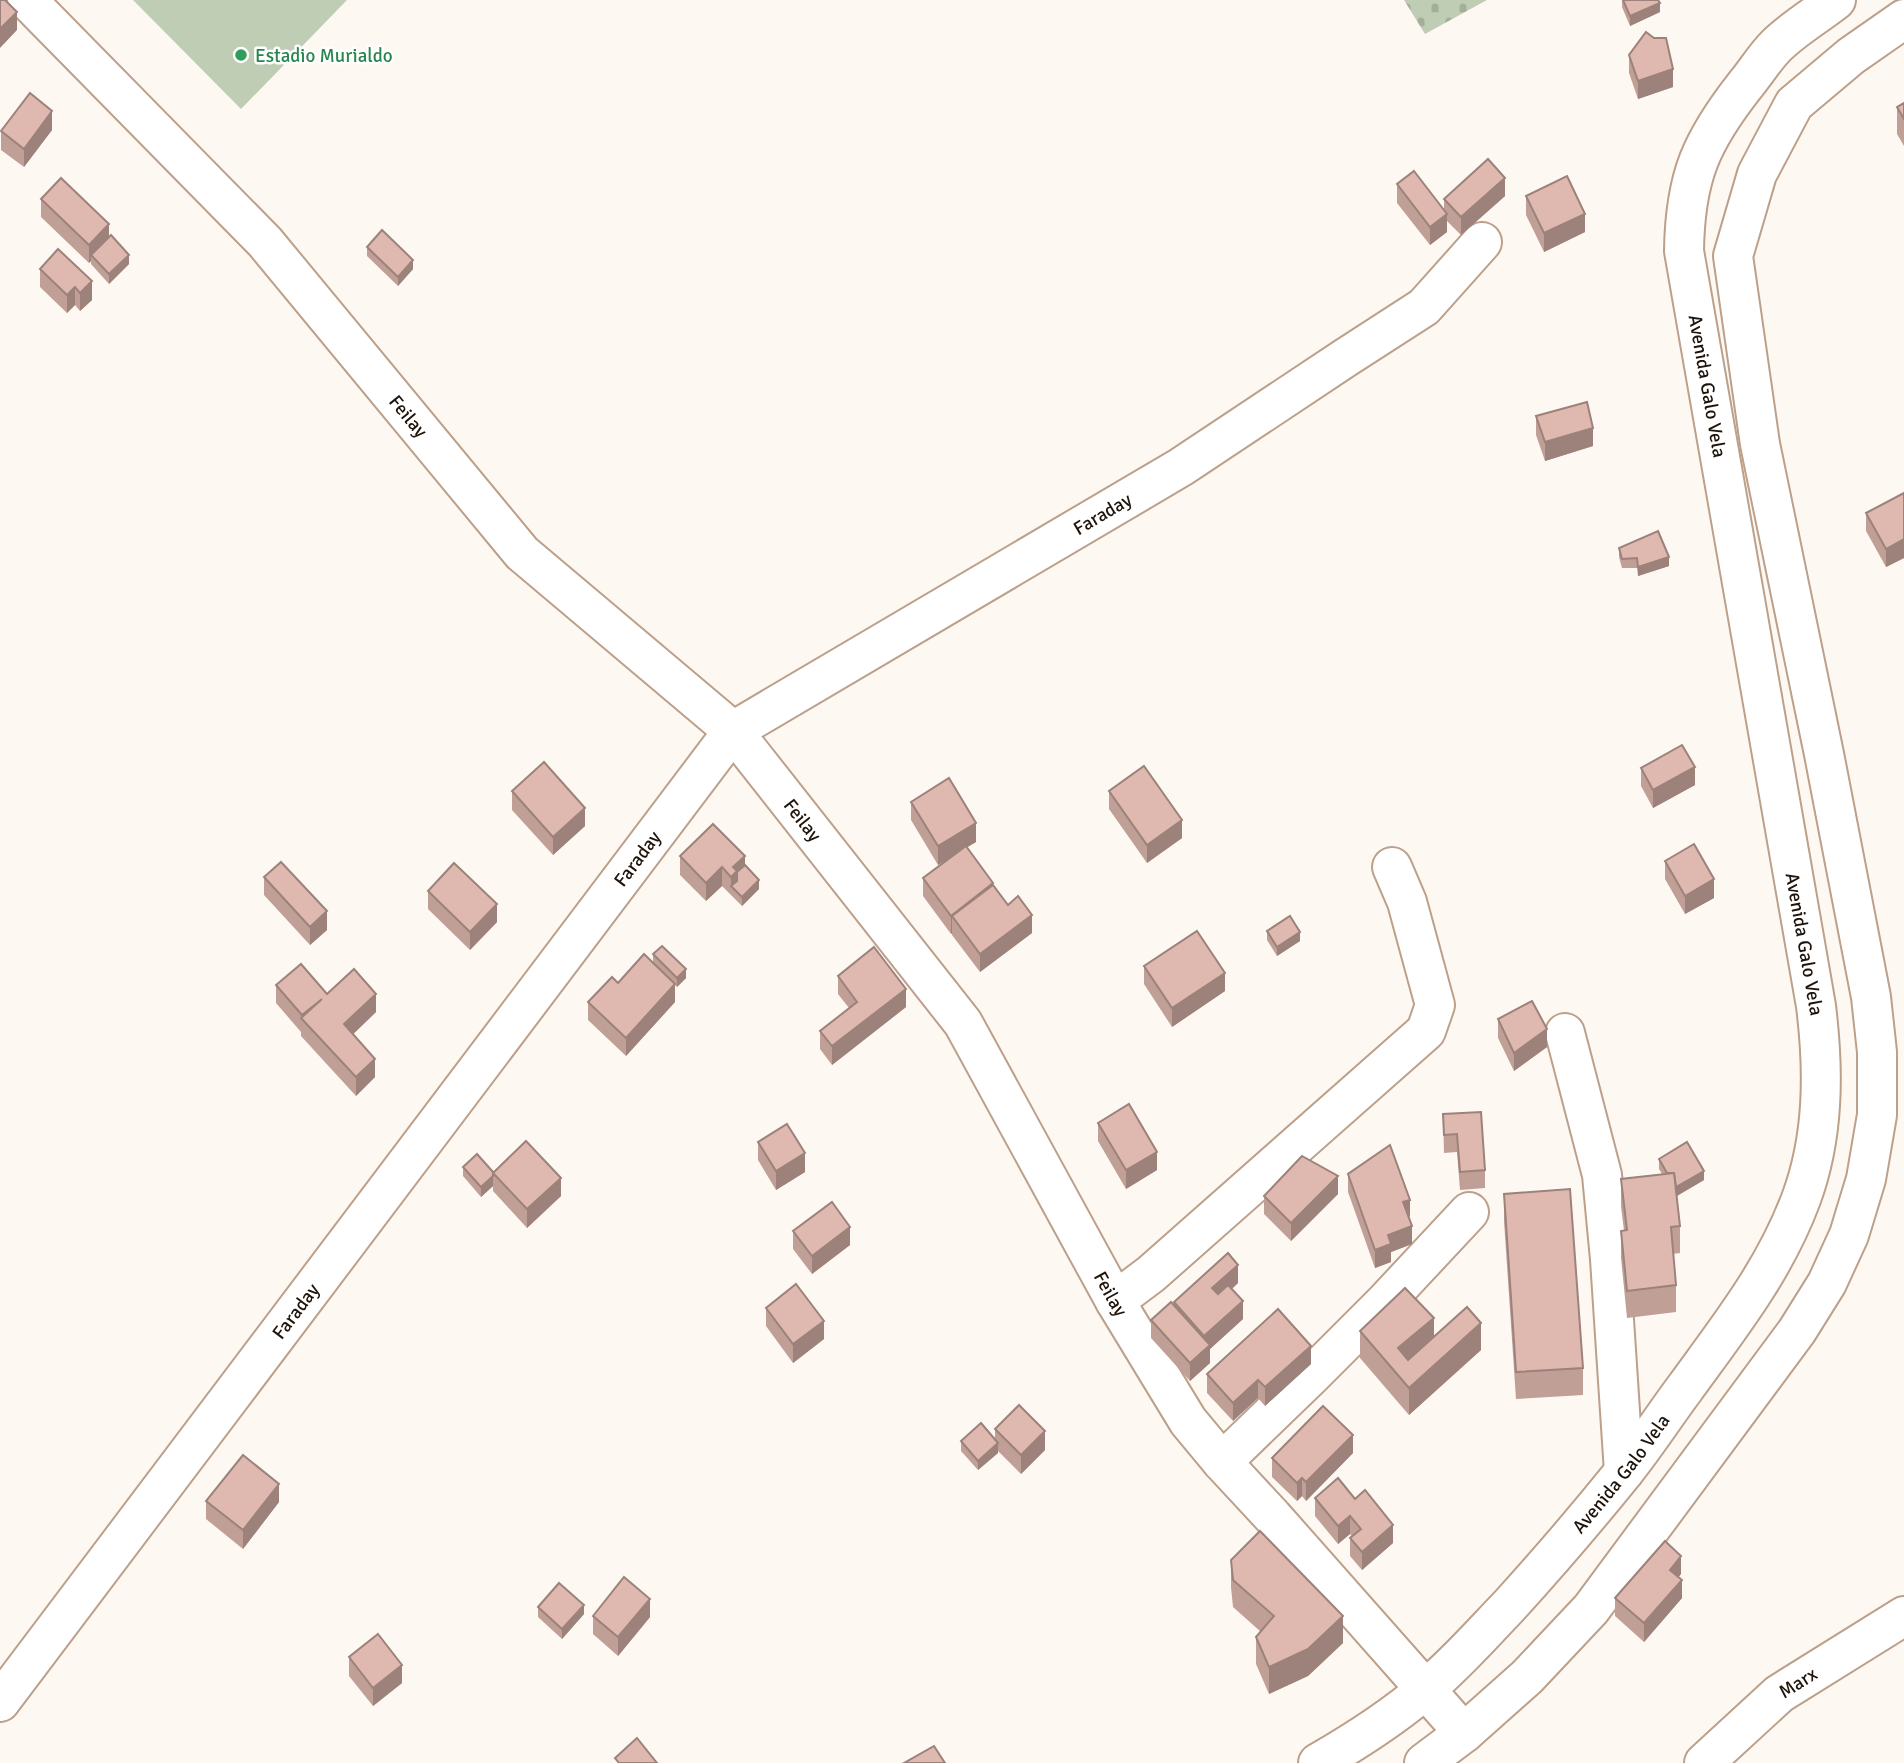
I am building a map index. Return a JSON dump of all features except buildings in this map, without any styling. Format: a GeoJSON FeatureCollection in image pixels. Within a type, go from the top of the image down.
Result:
{"type":"FeatureCollection","features":[{"type":"Feature","properties":{"kind":"street","name":"Feilay"},"geometry":{"type":"LineString","coordinates":[[27,0],[265,242],[522,553],[733,731],[963,1023],[1115,1301],[1188,1421],[1464,1733]]}},
{"type":"Feature","properties":{"kind":"street","name":"Avenida Galo Vela"},"geometry":{"type":"LineString","coordinates":[[1318,1763],[1352,1744],[1425,1690],[1460,1659],[1624,1472],[1769,1269],[1802,1196],[1813,1158],[1819,1121],[1821,1044],[1686,264],[1684,222],[1696,165],[1716,125],[1776,46],[1836,0]]}},
{"type":"Feature","properties":{"kind":"street"},"geometry":{"type":"LineString","coordinates":[[1423,1763],[1464,1733],[1527,1677],[1591,1609],[1797,1331],[1827,1283],[1849,1235],[1866,1179],[1877,1115],[1877,1052],[1871,997],[1760,444],[1733,256],[1757,174],[1794,104],[1851,55],[1904,19]]}},
{"type":"Feature","properties":{"kind":"street","name":"Faraday"},"geometry":{"type":"LineString","coordinates":[[0,1702],[733,731],[1181,467],[1424,307],[1482,242]]}},
{"type":"Feature","properties":{"kind":"street"},"geometry":{"type":"LineString","coordinates":[[1115,1301],[1150,1274],[1426,1031],[1436,1005],[1407,902],[1392,867]]}},
{"type":"Feature","properties":{"kind":"street"},"geometry":{"type":"LineString","coordinates":[[1565,1033],[1602,1175],[1624,1472]]}},
{"type":"Feature","properties":{"kind":"street"},"geometry":{"type":"LineString","coordinates":[[1222,1462],[1366,1321],[1469,1212]]}},
{"type":"Feature","properties":{"kind":"street","name":"Marx"},"geometry":{"type":"LineString","coordinates":[[1704,1763],[1779,1694],[1904,1616]]}},
{"type":"Feature","properties":{"kind":"green space","name":"Estadio Murialdo"},"geometry":{"type":"Polygon","coordinates":[[[133,0],[347,0],[241,109],[133,0]]]}},
{"type":"Feature","properties":{"kind":"green space"},"geometry":{"type":"Polygon","coordinates":[[[1404,0],[1487,0],[1425,34],[1404,0]]]}},
{"type":"Feature","properties":{"kind":"place","name":"Estadio Murialdo"},"geometry":{"type":"Point","coordinates":[241,55]}}]}
